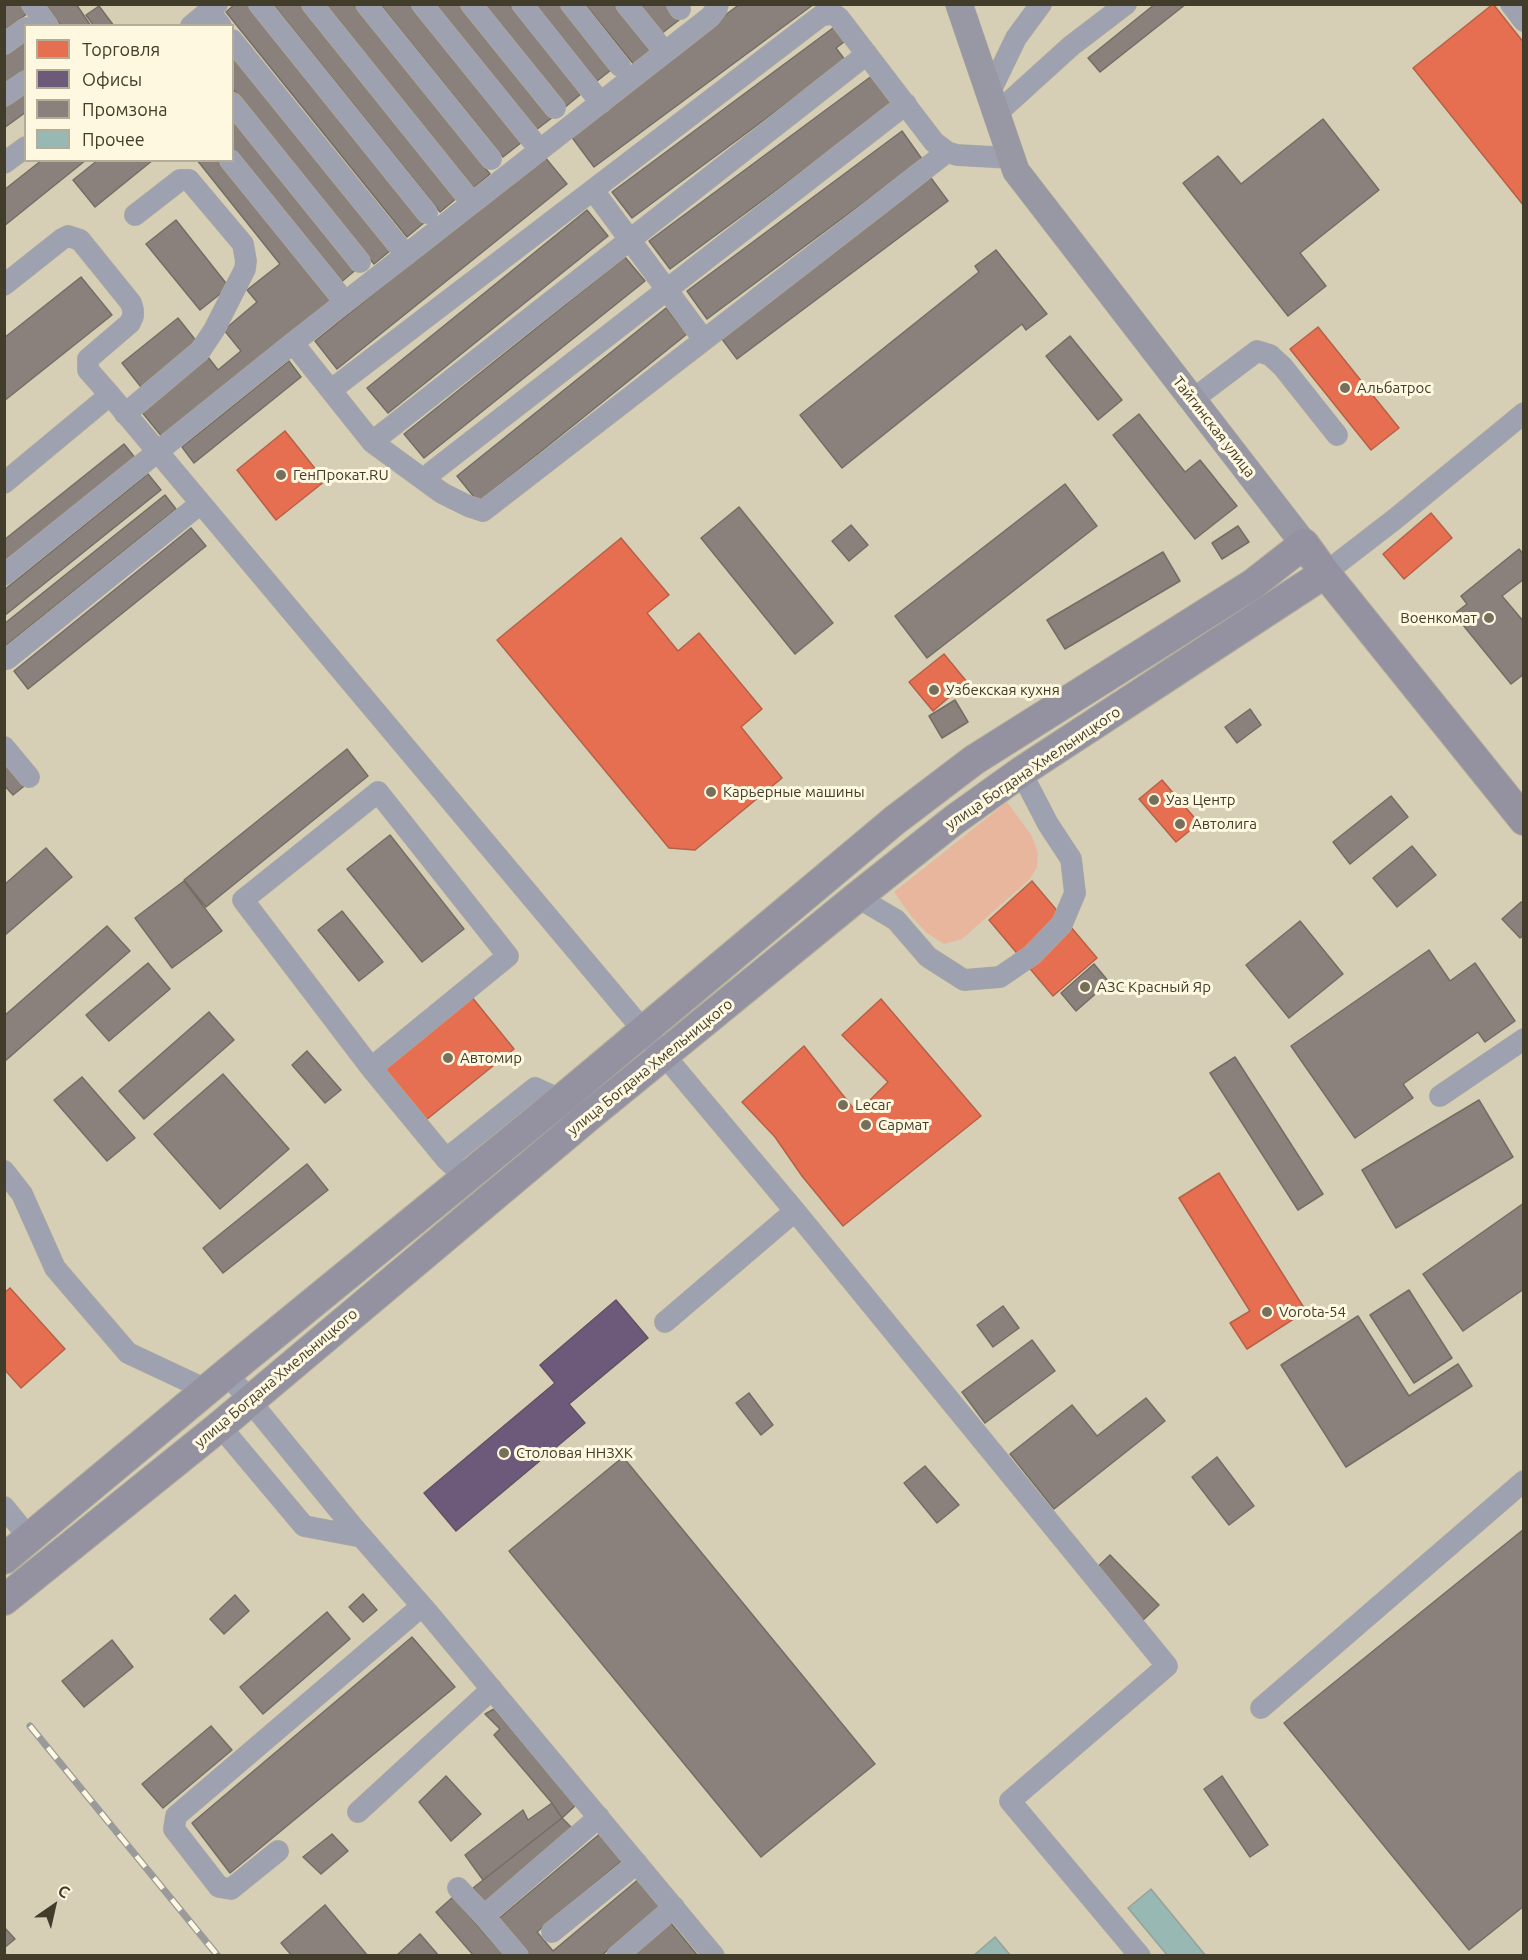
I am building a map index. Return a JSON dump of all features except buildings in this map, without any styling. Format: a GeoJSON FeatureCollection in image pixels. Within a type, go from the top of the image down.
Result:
{"type":"FeatureCollection","features":[{"type":"Feature","properties":{"kind":"highway","name":"Тайгинская улица"},"geometry":{"type":"LineString","coordinates":[[1304,544],[1524,820]]}},
{"type":"Feature","properties":{"kind":"highway","name":"улица Богдана Хмельницкого"},"geometry":{"type":"LineString","coordinates":[[4,1559],[217,1381],[456,1168],[561,1100],[895,820],[974,760],[1253,584],[1304,544]]}},
{"type":"Feature","properties":{"kind":"highway","name":"улица Богдана Хмельницкого"},"geometry":{"type":"LineString","coordinates":[[4,1600],[220,1426],[663,1056],[920,848],[1022,772],[1325,573]]}},
{"type":"Feature","properties":{"kind":"highway"},"geometry":{"type":"LineString","coordinates":[[895,820],[920,848]]}},
{"type":"Feature","properties":{"kind":"main road","name":"Тайгинская улица"},"geometry":{"type":"LineString","coordinates":[[958,4],[1016,171],[1304,544]]}},
{"type":"Feature","properties":{"kind":"street"},"geometry":{"type":"LineString","coordinates":[[259,4],[427,213]]}},
{"type":"Feature","properties":{"kind":"street"},"geometry":{"type":"LineString","coordinates":[[312,4],[472,203]]}},
{"type":"Feature","properties":{"kind":"street"},"geometry":{"type":"LineString","coordinates":[[366,4],[491,159]]}},
{"type":"Feature","properties":{"kind":"street"},"geometry":{"type":"LineString","coordinates":[[422,4],[540,150]]}},
{"type":"Feature","properties":{"kind":"street"},"geometry":{"type":"LineString","coordinates":[[471,4],[555,108]]}},
{"type":"Feature","properties":{"kind":"street"},"geometry":{"type":"LineString","coordinates":[[522,4],[601,103]]}},
{"type":"Feature","properties":{"kind":"street"},"geometry":{"type":"LineString","coordinates":[[571,4],[620,66]]}},
{"type":"Feature","properties":{"kind":"street"},"geometry":{"type":"LineString","coordinates":[[626,4],[665,52]]}},
{"type":"Feature","properties":{"kind":"street"},"geometry":{"type":"LineString","coordinates":[[4,575],[293,343],[710,17],[717,8],[717,4]]}},
{"type":"Feature","properties":{"kind":"street"},"geometry":{"type":"LineString","coordinates":[[993,104],[1016,38],[1041,4]]}},
{"type":"Feature","properties":{"kind":"street"},"geometry":{"type":"LineString","coordinates":[[993,104],[1126,4]]}},
{"type":"Feature","properties":{"kind":"street"},"geometry":{"type":"LineString","coordinates":[[195,24],[216,14]]}},
{"type":"Feature","properties":{"kind":"street"},"geometry":{"type":"LineString","coordinates":[[331,390],[822,15],[834,14],[839,18],[934,141],[947,152],[957,155],[1011,158]]}},
{"type":"Feature","properties":{"kind":"street"},"geometry":{"type":"LineString","coordinates":[[4,44],[24,29]]}},
{"type":"Feature","properties":{"kind":"street"},"geometry":{"type":"LineString","coordinates":[[234,42],[406,255]]}},
{"type":"Feature","properties":{"kind":"street"},"geometry":{"type":"LineString","coordinates":[[372,442],[867,54]]}},
{"type":"Feature","properties":{"kind":"street"},"geometry":{"type":"LineString","coordinates":[[4,96],[24,82]]}},
{"type":"Feature","properties":{"kind":"street"},"geometry":{"type":"LineString","coordinates":[[432,472],[906,104]]}},
{"type":"Feature","properties":{"kind":"street"},"geometry":{"type":"LineString","coordinates":[[234,105],[360,262]]}},
{"type":"Feature","properties":{"kind":"street"},"geometry":{"type":"LineString","coordinates":[[4,162],[24,148]]}},
{"type":"Feature","properties":{"kind":"street"},"geometry":{"type":"LineString","coordinates":[[293,343],[372,442],[442,493],[468,507],[483,511],[947,152]]}},
{"type":"Feature","properties":{"kind":"street"},"geometry":{"type":"LineString","coordinates":[[232,162],[345,302]]}},
{"type":"Feature","properties":{"kind":"street"},"geometry":{"type":"LineString","coordinates":[[125,414],[200,351],[214,330],[245,269],[246,261],[243,244],[189,180],[180,180],[135,215]]}},
{"type":"Feature","properties":{"kind":"street"},"geometry":{"type":"LineString","coordinates":[[593,190],[704,340]]}},
{"type":"Feature","properties":{"kind":"street"},"geometry":{"type":"LineString","coordinates":[[4,285],[62,239],[68,236],[80,240],[131,303],[134,310],[130,323],[88,359],[88,370],[641,1031],[795,1211],[1167,1666],[1010,1801],[1140,1956]]}},
{"type":"Feature","properties":{"kind":"street"},"geometry":{"type":"LineString","coordinates":[[1192,400],[1257,351],[1270,355],[1283,367],[1337,435]]}},
{"type":"Feature","properties":{"kind":"street"},"geometry":{"type":"LineString","coordinates":[[4,483],[110,395]]}},
{"type":"Feature","properties":{"kind":"street"},"geometry":{"type":"LineString","coordinates":[[1325,573],[1524,413]]}},
{"type":"Feature","properties":{"kind":"street"},"geometry":{"type":"LineString","coordinates":[[7,659],[200,504]]}},
{"type":"Feature","properties":{"kind":"street"},"geometry":{"type":"LineString","coordinates":[[4,747],[29,777]]}},
{"type":"Feature","properties":{"kind":"street"},"geometry":{"type":"LineString","coordinates":[[857,897],[896,920],[928,957],[964,980],[1000,977],[1032,955],[1062,924],[1075,893],[1071,860],[1048,824],[1022,772]]}},
{"type":"Feature","properties":{"kind":"street"},"geometry":{"type":"LineString","coordinates":[[371,1068],[508,956],[378,792],[243,900],[371,1068],[456,1168]]}},
{"type":"Feature","properties":{"kind":"street"},"geometry":{"type":"LineString","coordinates":[[1440,1096],[1524,1039]]}},
{"type":"Feature","properties":{"kind":"street"},"geometry":{"type":"LineString","coordinates":[[4,1171],[22,1194],[55,1268],[128,1353],[217,1381],[250,1400],[714,1956]]}},
{"type":"Feature","properties":{"kind":"street"},"geometry":{"type":"LineString","coordinates":[[666,1322],[795,1211]]}},
{"type":"Feature","properties":{"kind":"street"},"geometry":{"type":"LineString","coordinates":[[220,1426],[304,1526],[362,1537]]}},
{"type":"Feature","properties":{"kind":"street"},"geometry":{"type":"LineString","coordinates":[[1261,1708],[1524,1481]]}},
{"type":"Feature","properties":{"kind":"street"},"geometry":{"type":"LineString","coordinates":[[4,1507],[30,1539]]}},
{"type":"Feature","properties":{"kind":"street"},"geometry":{"type":"LineString","coordinates":[[279,1851],[231,1889],[219,1887],[174,1829],[176,1816],[422,1606]]}},
{"type":"Feature","properties":{"kind":"street"},"geometry":{"type":"LineString","coordinates":[[358,1812],[492,1689]]}},
{"type":"Feature","properties":{"kind":"street"},"geometry":{"type":"LineString","coordinates":[[484,1916],[599,1817]]}},
{"type":"Feature","properties":{"kind":"street"},"geometry":{"type":"LineString","coordinates":[[552,1932],[637,1863]]}},
{"type":"Feature","properties":{"kind":"street"},"geometry":{"type":"LineString","coordinates":[[458,1888],[518,1956]]}},
{"type":"Feature","properties":{"kind":"street"},"geometry":{"type":"LineString","coordinates":[[617,1956],[674,1907]]}},
{"type":"Feature","properties":{"kind":"shaded area"},"geometry":{"type":"Polygon","coordinates":[[[1007,802],[1032,836],[1038,853],[1037,867],[1030,879],[962,939],[944,944],[926,932],[894,892],[1007,802]]]}},
{"type":"Feature","properties":{"kind":"railway"},"geometry":{"type":"LineString","coordinates":[[30,1726],[218,1956]]}},
{"type":"Feature","properties":{"kind":"place","name":"Альбатрос"},"geometry":{"type":"Point","coordinates":[1345,388]}},
{"type":"Feature","properties":{"kind":"place","name":"ГенПрокат.RU"},"geometry":{"type":"Point","coordinates":[281,475]}},
{"type":"Feature","properties":{"kind":"place","name":"Военкомат"},"geometry":{"type":"Point","coordinates":[1489,618]}},
{"type":"Feature","properties":{"kind":"place","name":"Узбекская кухня"},"geometry":{"type":"Point","coordinates":[934,690]}},
{"type":"Feature","properties":{"kind":"place","name":"Карьерные машины"},"geometry":{"type":"Point","coordinates":[711,792]}},
{"type":"Feature","properties":{"kind":"place","name":"Уаз Центр"},"geometry":{"type":"Point","coordinates":[1154,800]}},
{"type":"Feature","properties":{"kind":"place","name":"Автолига"},"geometry":{"type":"Point","coordinates":[1180,824]}},
{"type":"Feature","properties":{"kind":"place","name":"АЗС Красный Яр"},"geometry":{"type":"Point","coordinates":[1085,987]}},
{"type":"Feature","properties":{"kind":"place","name":"Автомир"},"geometry":{"type":"Point","coordinates":[448,1058]}},
{"type":"Feature","properties":{"kind":"place","name":"Lecar"},"geometry":{"type":"Point","coordinates":[843,1105]}},
{"type":"Feature","properties":{"kind":"place","name":"Сармат"},"geometry":{"type":"Point","coordinates":[866,1125]}},
{"type":"Feature","properties":{"kind":"place","name":"Vorota-54"},"geometry":{"type":"Point","coordinates":[1267,1312]}},
{"type":"Feature","properties":{"kind":"place","name":"Столовая ННЗХК"},"geometry":{"type":"Point","coordinates":[504,1453]}}]}
